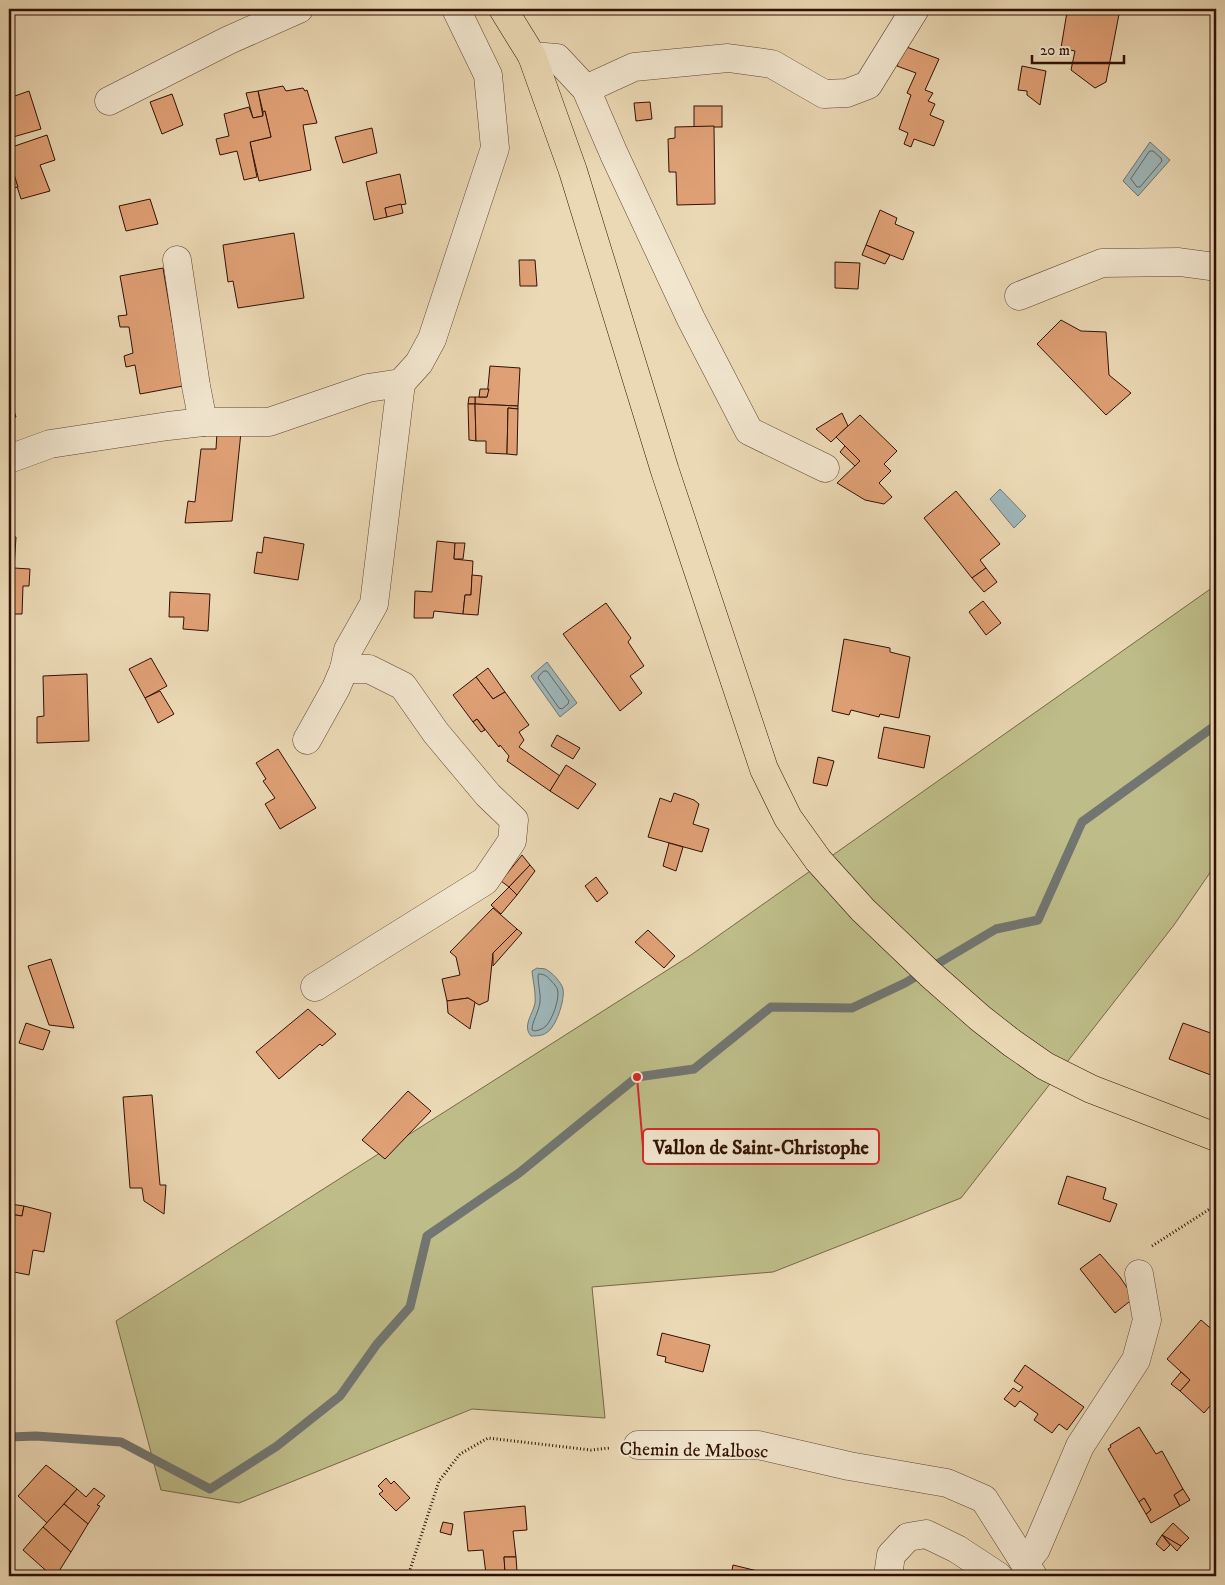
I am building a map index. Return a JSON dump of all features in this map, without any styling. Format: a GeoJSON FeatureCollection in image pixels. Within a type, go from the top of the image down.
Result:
{"type":"FeatureCollection","features":[{"type":"Feature","properties":{"kind":"main road"},"geometry":{"type":"LineString","coordinates":[[503,9],[532,56],[574,171],[665,472],[764,769],[788,818],[818,860],[896,943],[980,1018],[1025,1052],[1044,1066],[1091,1089],[1216,1136]]}},
{"type":"Feature","properties":{"kind":"street"},"geometry":{"type":"LineString","coordinates":[[109,101],[229,40],[299,9]]}},
{"type":"Feature","properties":{"kind":"street"},"geometry":{"type":"LineString","coordinates":[[307,740],[336,688],[344,669],[348,650],[374,604],[401,383],[419,363],[432,339],[495,148],[488,75],[456,9]]}},
{"type":"Feature","properties":{"kind":"street"},"geometry":{"type":"LineString","coordinates":[[586,89],[634,67],[728,58],[772,64],[824,94],[847,93],[868,85],[915,9]]}},
{"type":"Feature","properties":{"kind":"street"},"geometry":{"type":"LineString","coordinates":[[532,56],[558,58],[586,89],[687,310],[749,431],[825,468]]}},
{"type":"Feature","properties":{"kind":"street"},"geometry":{"type":"LineString","coordinates":[[177,260],[203,422]]}},
{"type":"Feature","properties":{"kind":"street"},"geometry":{"type":"LineString","coordinates":[[1019,296],[1102,263],[1179,262],[1216,267]]}},
{"type":"Feature","properties":{"kind":"street"},"geometry":{"type":"LineString","coordinates":[[9,459],[50,444],[168,426],[203,422],[268,422],[368,388],[401,383]]}},
{"type":"Feature","properties":{"kind":"street"},"geometry":{"type":"LineString","coordinates":[[315,987],[485,882],[512,841],[514,820],[488,795],[436,733],[403,686],[369,669],[344,669]]}},
{"type":"Feature","properties":{"kind":"street","name":"Chemin de Malbosc"},"geometry":{"type":"LineString","coordinates":[[1029,1570],[1036,1549],[1080,1446],[1136,1360],[1147,1320],[1139,1274]]}},
{"type":"Feature","properties":{"kind":"street","name":"Chemin de Malbosc"},"geometry":{"type":"LineString","coordinates":[[638,1445],[758,1445],[850,1466],[947,1483],[984,1499],[1029,1570]]}},
{"type":"Feature","properties":{"kind":"street"},"geometry":{"type":"LineString","coordinates":[[888,1576],[891,1555],[908,1537],[926,1534],[957,1549],[998,1576]]}},
{"type":"Feature","properties":{"kind":"path"},"geometry":{"type":"LineString","coordinates":[[1139,1274],[1150,1247],[1216,1205]]}},
{"type":"Feature","properties":{"kind":"path","name":"Chemin de Malbosc"},"geometry":{"type":"LineString","coordinates":[[408,1576],[439,1481],[460,1454],[488,1438],[591,1450],[638,1445]]}},
{"type":"Feature","properties":{"kind":"shaded area"},"geometry":{"type":"Polygon","coordinates":[[[1216,585],[1216,864],[1174,925],[961,1198],[773,1272],[592,1287],[605,1418],[472,1409],[239,1503],[161,1490],[116,1321],[691,955],[1216,585]]]}},
{"type":"Feature","properties":{"kind":"water"},"geometry":{"type":"Polygon","coordinates":[[[1150,142],[1170,160],[1138,196],[1123,181],[1150,142]]]}},
{"type":"Feature","properties":{"kind":"water"},"geometry":{"type":"Polygon","coordinates":[[[1000,489],[1026,516],[1014,528],[990,499],[1000,489]]]}},
{"type":"Feature","properties":{"kind":"water"},"geometry":{"type":"Polygon","coordinates":[[[547,662],[577,703],[560,717],[531,676],[547,662]]]}},
{"type":"Feature","properties":{"kind":"water"},"geometry":{"type":"Polygon","coordinates":[[[537,968],[547,970],[558,981],[563,989],[563,1000],[550,1030],[543,1035],[531,1036],[528,1024],[535,1003],[532,971],[537,968]]]}},
{"type":"Feature","properties":{"kind":"building"},"geometry":{"type":"Polygon","coordinates":[[[1065,9],[1120,9],[1106,82],[1095,88],[1071,70],[1075,51],[1061,48],[1067,12],[1065,9]]]}},
{"type":"Feature","properties":{"kind":"building"},"geometry":{"type":"Polygon","coordinates":[[[904,46],[939,59],[925,90],[933,93],[928,101],[935,104],[930,115],[944,121],[934,146],[914,139],[911,147],[904,144],[908,133],[899,129],[911,95],[907,93],[916,73],[897,66],[904,46]]]}},
{"type":"Feature","properties":{"kind":"building"},"geometry":{"type":"Polygon","coordinates":[[[1022,66],[1046,71],[1040,105],[1027,95],[1027,91],[1018,90],[1022,66]]]}},
{"type":"Feature","properties":{"kind":"building"},"geometry":{"type":"Polygon","coordinates":[[[283,86],[286,91],[303,88],[305,91],[307,90],[317,123],[303,125],[311,170],[259,181],[250,142],[271,137],[258,91],[283,86]]]}},
{"type":"Feature","properties":{"kind":"building"},"geometry":{"type":"Polygon","coordinates":[[[9,87],[12,97],[29,91],[41,129],[13,137],[9,135],[9,87]]]}},
{"type":"Feature","properties":{"kind":"building"},"geometry":{"type":"Polygon","coordinates":[[[258,91],[263,116],[253,118],[246,93],[258,91]]]}},
{"type":"Feature","properties":{"kind":"building"},"geometry":{"type":"Polygon","coordinates":[[[172,94],[183,125],[162,134],[150,102],[172,94]]]}},
{"type":"Feature","properties":{"kind":"building"},"geometry":{"type":"Polygon","coordinates":[[[650,102],[652,119],[636,121],[634,103],[650,102]]]}},
{"type":"Feature","properties":{"kind":"building"},"geometry":{"type":"Polygon","coordinates":[[[694,106],[722,106],[722,127],[694,127],[694,106]]]}},
{"type":"Feature","properties":{"kind":"building"},"geometry":{"type":"Polygon","coordinates":[[[249,107],[253,118],[263,116],[265,111],[271,137],[250,142],[257,177],[244,180],[237,151],[220,155],[216,139],[229,136],[224,114],[249,107]]]}},
{"type":"Feature","properties":{"kind":"building"},"geometry":{"type":"Polygon","coordinates":[[[714,126],[715,204],[677,205],[676,172],[669,172],[668,139],[675,138],[675,127],[714,126]]]}},
{"type":"Feature","properties":{"kind":"building"},"geometry":{"type":"Polygon","coordinates":[[[372,128],[377,153],[343,163],[335,137],[372,128]]]}},
{"type":"Feature","properties":{"kind":"building"},"geometry":{"type":"Polygon","coordinates":[[[47,135],[55,160],[40,165],[50,191],[21,199],[9,161],[9,148],[47,135]]]}},
{"type":"Feature","properties":{"kind":"building"},"geometry":{"type":"Polygon","coordinates":[[[13,171],[18,187],[9,189],[9,172],[13,171]]]}},
{"type":"Feature","properties":{"kind":"building"},"geometry":{"type":"Polygon","coordinates":[[[400,174],[406,204],[385,208],[387,217],[374,220],[366,182],[400,174]]]}},
{"type":"Feature","properties":{"kind":"building"},"geometry":{"type":"Polygon","coordinates":[[[150,199],[158,224],[126,231],[119,206],[150,199]]]}},
{"type":"Feature","properties":{"kind":"building"},"geometry":{"type":"Polygon","coordinates":[[[401,204],[403,213],[387,217],[385,208],[401,204]]]}},
{"type":"Feature","properties":{"kind":"building"},"geometry":{"type":"Polygon","coordinates":[[[880,210],[897,218],[895,224],[914,232],[903,260],[866,245],[880,210]]]}},
{"type":"Feature","properties":{"kind":"building"},"geometry":{"type":"Polygon","coordinates":[[[294,233],[304,298],[238,308],[233,281],[228,282],[223,245],[294,233]]]}},
{"type":"Feature","properties":{"kind":"building"},"geometry":{"type":"Polygon","coordinates":[[[866,245],[890,255],[885,264],[862,255],[866,245]]]}},
{"type":"Feature","properties":{"kind":"building"},"geometry":{"type":"Polygon","coordinates":[[[519,260],[535,260],[537,286],[520,286],[519,260]]]}},
{"type":"Feature","properties":{"kind":"building"},"geometry":{"type":"Polygon","coordinates":[[[835,262],[860,263],[858,289],[835,288],[835,262]]]}},
{"type":"Feature","properties":{"kind":"building"},"geometry":{"type":"Polygon","coordinates":[[[163,268],[183,386],[140,394],[135,365],[126,367],[124,356],[133,353],[129,327],[120,327],[118,316],[127,315],[120,276],[163,268]]]}},
{"type":"Feature","properties":{"kind":"building"},"geometry":{"type":"Polygon","coordinates":[[[1061,320],[1081,331],[1106,332],[1109,375],[1131,393],[1106,415],[1037,344],[1061,320]]]}},
{"type":"Feature","properties":{"kind":"building"},"geometry":{"type":"Polygon","coordinates":[[[490,366],[520,368],[518,406],[475,404],[475,397],[487,397],[490,366]]]}},
{"type":"Feature","properties":{"kind":"building"},"geometry":{"type":"Polygon","coordinates":[[[480,389],[489,389],[487,397],[479,397],[480,389]]]}},
{"type":"Feature","properties":{"kind":"building"},"geometry":{"type":"Polygon","coordinates":[[[9,395],[16,417],[9,418],[9,395]]]}},
{"type":"Feature","properties":{"kind":"building"},"geometry":{"type":"Polygon","coordinates":[[[469,397],[475,397],[475,404],[468,404],[469,397]]]}},
{"type":"Feature","properties":{"kind":"building"},"geometry":{"type":"Polygon","coordinates":[[[468,404],[475,404],[476,441],[469,440],[468,404]]]}},
{"type":"Feature","properties":{"kind":"building"},"geometry":{"type":"Polygon","coordinates":[[[475,404],[518,406],[518,409],[508,408],[507,454],[486,453],[486,441],[476,441],[475,404]]]}},
{"type":"Feature","properties":{"kind":"building"},"geometry":{"type":"Polygon","coordinates":[[[508,408],[518,409],[517,455],[507,454],[508,408]]]}},
{"type":"Feature","properties":{"kind":"building"},"geometry":{"type":"Polygon","coordinates":[[[842,413],[848,426],[831,442],[816,429],[842,413]]]}},
{"type":"Feature","properties":{"kind":"building"},"geometry":{"type":"Polygon","coordinates":[[[860,415],[897,451],[884,464],[891,471],[879,483],[892,497],[884,504],[865,500],[837,483],[860,461],[836,437],[860,415]]]}},
{"type":"Feature","properties":{"kind":"building"},"geometry":{"type":"Polygon","coordinates":[[[217,432],[241,432],[232,521],[185,523],[188,501],[195,502],[201,449],[216,449],[217,432]]]}},
{"type":"Feature","properties":{"kind":"building"},"geometry":{"type":"Polygon","coordinates":[[[845,446],[860,461],[855,466],[840,452],[845,446]]]}},
{"type":"Feature","properties":{"kind":"building"},"geometry":{"type":"Polygon","coordinates":[[[956,491],[1000,544],[980,560],[986,568],[972,578],[924,518],[956,491]]]}},
{"type":"Feature","properties":{"kind":"building"},"geometry":{"type":"Polygon","coordinates":[[[9,537],[16,537],[14,568],[30,569],[29,586],[23,586],[22,614],[9,614],[9,537]]]}},
{"type":"Feature","properties":{"kind":"building"},"geometry":{"type":"Polygon","coordinates":[[[264,537],[304,544],[298,580],[254,573],[257,552],[262,553],[264,537]]]}},
{"type":"Feature","properties":{"kind":"building"},"geometry":{"type":"Polygon","coordinates":[[[437,541],[455,543],[454,559],[473,561],[471,595],[465,595],[463,614],[434,611],[433,618],[414,618],[415,591],[432,592],[437,541]]]}},
{"type":"Feature","properties":{"kind":"building"},"geometry":{"type":"Polygon","coordinates":[[[455,543],[465,543],[463,559],[454,559],[455,543]]]}},
{"type":"Feature","properties":{"kind":"building"},"geometry":{"type":"Polygon","coordinates":[[[986,568],[997,582],[984,592],[972,578],[986,568]]]}},
{"type":"Feature","properties":{"kind":"building"},"geometry":{"type":"Polygon","coordinates":[[[472,575],[482,576],[478,615],[463,614],[465,595],[471,595],[472,575]]]}},
{"type":"Feature","properties":{"kind":"building"},"geometry":{"type":"Polygon","coordinates":[[[170,592],[210,594],[208,631],[183,629],[184,617],[169,617],[170,592]]]}},
{"type":"Feature","properties":{"kind":"building"},"geometry":{"type":"Polygon","coordinates":[[[983,601],[1001,623],[986,635],[969,612],[983,601]]]}},
{"type":"Feature","properties":{"kind":"building"},"geometry":{"type":"Polygon","coordinates":[[[606,603],[631,638],[628,642],[644,666],[630,676],[642,693],[620,711],[563,634],[606,603]]]}},
{"type":"Feature","properties":{"kind":"building"},"geometry":{"type":"Polygon","coordinates":[[[844,639],[890,648],[890,652],[910,657],[899,718],[880,714],[879,717],[851,710],[849,715],[832,711],[844,639]]]}},
{"type":"Feature","properties":{"kind":"building"},"geometry":{"type":"Polygon","coordinates":[[[151,658],[167,686],[145,698],[129,669],[151,658]]]}},
{"type":"Feature","properties":{"kind":"building"},"geometry":{"type":"Polygon","coordinates":[[[488,668],[505,692],[493,699],[476,677],[488,668]]]}},
{"type":"Feature","properties":{"kind":"building"},"geometry":{"type":"Polygon","coordinates":[[[87,674],[89,741],[37,743],[37,717],[44,716],[43,676],[87,674]]]}},
{"type":"Feature","properties":{"kind":"building"},"geometry":{"type":"Polygon","coordinates":[[[476,677],[493,699],[505,692],[529,725],[519,732],[524,740],[519,747],[560,776],[550,791],[507,761],[509,756],[500,745],[499,747],[477,719],[473,722],[453,695],[476,677]]]}},
{"type":"Feature","properties":{"kind":"building"},"geometry":{"type":"Polygon","coordinates":[[[160,691],[174,714],[158,723],[145,698],[160,691]]]}},
{"type":"Feature","properties":{"kind":"building"},"geometry":{"type":"Polygon","coordinates":[[[477,719],[485,730],[481,732],[473,722],[477,719]]]}},
{"type":"Feature","properties":{"kind":"building"},"geometry":{"type":"Polygon","coordinates":[[[884,727],[930,736],[924,768],[878,758],[884,727]]]}},
{"type":"Feature","properties":{"kind":"building"},"geometry":{"type":"Polygon","coordinates":[[[557,735],[580,748],[573,759],[551,746],[557,735]]]}},
{"type":"Feature","properties":{"kind":"building"},"geometry":{"type":"Polygon","coordinates":[[[278,749],[316,808],[280,829],[265,804],[275,798],[263,781],[266,779],[256,763],[278,749]]]}},
{"type":"Feature","properties":{"kind":"building"},"geometry":{"type":"Polygon","coordinates":[[[818,757],[834,761],[827,786],[813,783],[818,757]]]}},
{"type":"Feature","properties":{"kind":"building"},"geometry":{"type":"Polygon","coordinates":[[[566,765],[596,784],[578,809],[550,791],[566,765]]]}},
{"type":"Feature","properties":{"kind":"building"},"geometry":{"type":"Polygon","coordinates":[[[674,793],[694,800],[699,804],[693,824],[709,829],[702,852],[648,837],[660,798],[671,802],[674,793]]]}},
{"type":"Feature","properties":{"kind":"building"},"geometry":{"type":"Polygon","coordinates":[[[669,843],[683,847],[676,871],[663,866],[669,843]]]}},
{"type":"Feature","properties":{"kind":"building"},"geometry":{"type":"Polygon","coordinates":[[[522,855],[530,865],[509,887],[501,881],[522,855]]]}},
{"type":"Feature","properties":{"kind":"building"},"geometry":{"type":"Polygon","coordinates":[[[530,865],[535,871],[517,895],[509,887],[530,865]]]}},
{"type":"Feature","properties":{"kind":"building"},"geometry":{"type":"Polygon","coordinates":[[[596,877],[608,893],[597,902],[585,886],[596,877]]]}},
{"type":"Feature","properties":{"kind":"building"},"geometry":{"type":"Polygon","coordinates":[[[509,887],[517,895],[501,914],[491,905],[509,887]]]}},
{"type":"Feature","properties":{"kind":"building"},"geometry":{"type":"Polygon","coordinates":[[[493,908],[517,929],[493,953],[488,1001],[479,1005],[468,998],[447,1001],[442,979],[460,975],[456,957],[450,952],[493,908]]]}},
{"type":"Feature","properties":{"kind":"building"},"geometry":{"type":"Polygon","coordinates":[[[517,929],[522,933],[493,966],[493,953],[517,929]]]}},
{"type":"Feature","properties":{"kind":"building"},"geometry":{"type":"Polygon","coordinates":[[[648,930],[675,956],[664,968],[635,942],[648,930]]]}},
{"type":"Feature","properties":{"kind":"building"},"geometry":{"type":"Polygon","coordinates":[[[51,959],[74,1028],[49,1025],[28,966],[51,959]]]}},
{"type":"Feature","properties":{"kind":"building"},"geometry":{"type":"Polygon","coordinates":[[[468,998],[475,1002],[470,1029],[448,1013],[447,1001],[468,998]]]}},
{"type":"Feature","properties":{"kind":"building"},"geometry":{"type":"Polygon","coordinates":[[[308,1009],[336,1034],[322,1046],[320,1044],[279,1079],[256,1052],[308,1009]]]}},
{"type":"Feature","properties":{"kind":"building"},"geometry":{"type":"Polygon","coordinates":[[[26,1023],[50,1031],[43,1050],[19,1043],[26,1023]]]}},
{"type":"Feature","properties":{"kind":"building"},"geometry":{"type":"Polygon","coordinates":[[[1183,1023],[1216,1035],[1216,1077],[1169,1059],[1183,1023]]]}},
{"type":"Feature","properties":{"kind":"building"},"geometry":{"type":"Polygon","coordinates":[[[408,1091],[431,1111],[385,1159],[362,1140],[408,1091]]]}},
{"type":"Feature","properties":{"kind":"building"},"geometry":{"type":"Polygon","coordinates":[[[152,1095],[160,1185],[166,1185],[164,1214],[144,1201],[142,1188],[130,1188],[123,1097],[152,1095]]]}},
{"type":"Feature","properties":{"kind":"building"},"geometry":{"type":"Polygon","coordinates":[[[1067,1176],[1106,1188],[1103,1199],[1117,1204],[1110,1222],[1058,1204],[1067,1176]]]}},
{"type":"Feature","properties":{"kind":"building"},"geometry":{"type":"Polygon","coordinates":[[[10,1204],[24,1206],[22,1216],[9,1214],[10,1204]]]}},
{"type":"Feature","properties":{"kind":"building"},"geometry":{"type":"Polygon","coordinates":[[[24,1206],[51,1213],[44,1252],[33,1250],[29,1275],[9,1271],[9,1214],[22,1216],[24,1206]]]}},
{"type":"Feature","properties":{"kind":"building"},"geometry":{"type":"Polygon","coordinates":[[[1100,1254],[1120,1277],[1134,1298],[1115,1313],[1080,1269],[1100,1254]]]}},
{"type":"Feature","properties":{"kind":"building"},"geometry":{"type":"Polygon","coordinates":[[[1201,1320],[1216,1333],[1216,1399],[1204,1413],[1180,1391],[1190,1380],[1167,1359],[1201,1320]]]}},
{"type":"Feature","properties":{"kind":"building"},"geometry":{"type":"Polygon","coordinates":[[[662,1333],[710,1345],[703,1372],[665,1362],[666,1357],[657,1355],[662,1333]]]}},
{"type":"Feature","properties":{"kind":"building"},"geometry":{"type":"Polygon","coordinates":[[[1025,1365],[1084,1407],[1067,1430],[1059,1424],[1052,1433],[1034,1420],[1038,1414],[1020,1401],[1015,1407],[1004,1399],[1013,1388],[1019,1392],[1023,1387],[1014,1381],[1025,1365]]]}},
{"type":"Feature","properties":{"kind":"building"},"geometry":{"type":"Polygon","coordinates":[[[1181,1372],[1190,1380],[1180,1391],[1171,1384],[1181,1372]]]}},
{"type":"Feature","properties":{"kind":"building"},"geometry":{"type":"Polygon","coordinates":[[[1139,1427],[1156,1454],[1162,1451],[1183,1489],[1174,1495],[1180,1506],[1151,1523],[1146,1514],[1151,1510],[1144,1498],[1139,1502],[1108,1449],[1111,1447],[1110,1445],[1139,1427]]]}},
{"type":"Feature","properties":{"kind":"building"},"geometry":{"type":"Polygon","coordinates":[[[46,1465],[77,1489],[47,1523],[18,1496],[46,1465]]]}},
{"type":"Feature","properties":{"kind":"building"},"geometry":{"type":"Polygon","coordinates":[[[386,1478],[391,1484],[394,1481],[410,1498],[396,1511],[379,1494],[383,1491],[378,1486],[386,1478]]]}},
{"type":"Feature","properties":{"kind":"building"},"geometry":{"type":"Polygon","coordinates":[[[94,1488],[105,1496],[97,1505],[100,1506],[88,1524],[64,1504],[77,1489],[86,1497],[94,1488]]]}},
{"type":"Feature","properties":{"kind":"building"},"geometry":{"type":"Polygon","coordinates":[[[1183,1489],[1190,1500],[1180,1506],[1174,1495],[1183,1489]]]}},
{"type":"Feature","properties":{"kind":"building"},"geometry":{"type":"Polygon","coordinates":[[[1144,1498],[1151,1510],[1146,1514],[1139,1502],[1144,1498]]]}},
{"type":"Feature","properties":{"kind":"building"},"geometry":{"type":"Polygon","coordinates":[[[64,1504],[88,1524],[71,1552],[43,1527],[64,1504]]]}},
{"type":"Feature","properties":{"kind":"building"},"geometry":{"type":"Polygon","coordinates":[[[525,1506],[527,1530],[513,1531],[516,1557],[504,1557],[505,1572],[486,1574],[483,1550],[468,1551],[464,1512],[525,1506]]]}},
{"type":"Feature","properties":{"kind":"building"},"geometry":{"type":"Polygon","coordinates":[[[443,1522],[453,1524],[451,1535],[440,1532],[443,1522]]]}},
{"type":"Feature","properties":{"kind":"building"},"geometry":{"type":"Polygon","coordinates":[[[1173,1523],[1189,1538],[1181,1546],[1162,1535],[1173,1523]]]}},
{"type":"Feature","properties":{"kind":"building"},"geometry":{"type":"Polygon","coordinates":[[[43,1527],[71,1552],[56,1576],[52,1576],[23,1550],[43,1527]]]}},
{"type":"Feature","properties":{"kind":"building"},"geometry":{"type":"Polygon","coordinates":[[[1162,1535],[1181,1546],[1177,1551],[1162,1535]]]}},
{"type":"Feature","properties":{"kind":"building"},"geometry":{"type":"Polygon","coordinates":[[[1162,1535],[1170,1545],[1164,1551],[1156,1544],[1162,1535]]]}},
{"type":"Feature","properties":{"kind":"building"},"geometry":{"type":"Polygon","coordinates":[[[504,1557],[516,1557],[517,1571],[505,1572],[504,1557]]]}},
{"type":"Feature","properties":{"kind":"building"},"geometry":{"type":"Polygon","coordinates":[[[733,1565],[770,1574],[769,1576],[731,1576],[733,1565]]]}},
{"type":"Feature","properties":{"kind":"waterway"},"geometry":{"type":"LineString","coordinates":[[9,1437],[36,1436],[121,1442],[210,1489],[277,1446],[340,1396],[377,1344],[410,1307],[427,1236],[519,1173],[637,1077],[694,1069],[771,1007],[852,1008],[905,983],[996,929],[1038,920],[1082,822],[1216,725]]}},
{"type":"Feature","properties":{"kind":"place","name":"Vallon de Saint-Christophe"},"geometry":{"type":"Point","coordinates":[637,1077]}}]}
